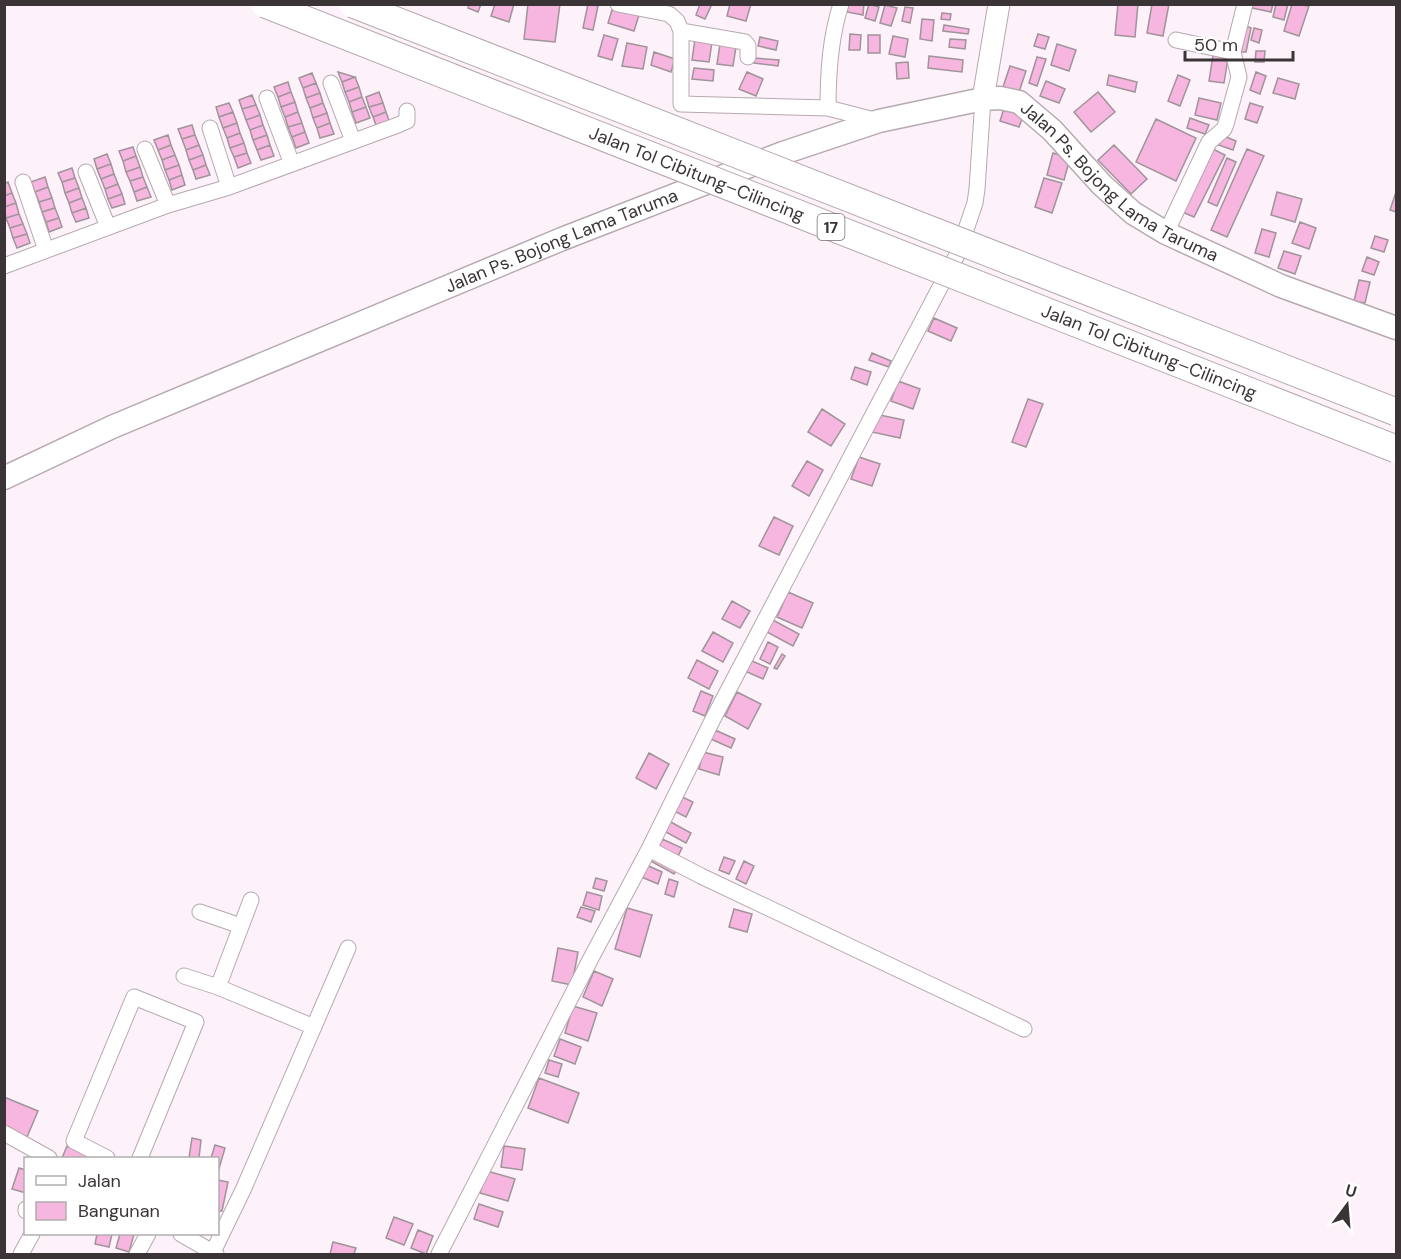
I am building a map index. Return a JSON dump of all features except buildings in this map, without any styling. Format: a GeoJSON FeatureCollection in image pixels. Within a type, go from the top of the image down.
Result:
{"type":"FeatureCollection","features":[{"type":"Feature","properties":{"kind":"highway","name":"Jalan Tol Cibitung–Cilincing"},"geometry":{"type":"LineString","coordinates":[[265,4],[1396,449]]}},
{"type":"Feature","properties":{"kind":"highway","name":"Jalan Tol Cibitung–Cilincing"},"geometry":{"type":"LineString","coordinates":[[353,4],[1396,412]]}},
{"type":"Feature","properties":{"kind":"main road","name":"Jalan Ps. Bojong Lama Taruma"},"geometry":{"type":"LineString","coordinates":[[4,478],[112,427],[562,239],[783,153],[879,121],[982,99],[1000,98],[1019,102],[1052,130],[1102,185],[1133,213],[1166,233],[1281,286],[1396,327]]}},
{"type":"Feature","properties":{"kind":"street"},"geometry":{"type":"LineString","coordinates":[[618,4],[670,9],[681,31],[681,104],[828,108],[879,121]]}},
{"type":"Feature","properties":{"kind":"street"},"geometry":{"type":"LineString","coordinates":[[828,108],[831,51],[841,4]]}},
{"type":"Feature","properties":{"kind":"street"},"geometry":{"type":"LineString","coordinates":[[439,1254],[719,709],[958,253],[976,196],[981,145],[982,99],[999,4]]}},
{"type":"Feature","properties":{"kind":"street"},"geometry":{"type":"LineString","coordinates":[[1166,233],[1209,142],[1224,129],[1226,124],[1239,77],[1233,52],[1245,4]]}},
{"type":"Feature","properties":{"kind":"street"},"geometry":{"type":"LineString","coordinates":[[681,31],[745,42],[748,46],[748,57]]}},
{"type":"Feature","properties":{"kind":"street"},"geometry":{"type":"LineString","coordinates":[[1176,40],[1233,52]]}},
{"type":"Feature","properties":{"kind":"street"},"geometry":{"type":"LineString","coordinates":[[331,83],[353,141]]}},
{"type":"Feature","properties":{"kind":"street"},"geometry":{"type":"LineString","coordinates":[[267,98],[292,164]]}},
{"type":"Feature","properties":{"kind":"street"},"geometry":{"type":"LineString","coordinates":[[4,266],[168,205],[229,187],[404,123],[409,118],[407,111]]}},
{"type":"Feature","properties":{"kind":"street"},"geometry":{"type":"LineString","coordinates":[[210,128],[229,187]]}},
{"type":"Feature","properties":{"kind":"street"},"geometry":{"type":"LineString","coordinates":[[145,148],[168,205]]}},
{"type":"Feature","properties":{"kind":"street"},"geometry":{"type":"LineString","coordinates":[[86,172],[108,227]]}},
{"type":"Feature","properties":{"kind":"street"},"geometry":{"type":"LineString","coordinates":[[23,182],[46,250]]}},
{"type":"Feature","properties":{"kind":"street"},"geometry":{"type":"LineString","coordinates":[[649,849],[701,876],[1024,1029]]}},
{"type":"Feature","properties":{"kind":"street"},"geometry":{"type":"LineString","coordinates":[[218,987],[251,900]]}},
{"type":"Feature","properties":{"kind":"street"},"geometry":{"type":"LineString","coordinates":[[200,912],[241,926]]}},
{"type":"Feature","properties":{"kind":"street"},"geometry":{"type":"LineString","coordinates":[[184,1235],[214,1253],[348,948]]}},
{"type":"Feature","properties":{"kind":"street"},"geometry":{"type":"LineString","coordinates":[[184,976],[218,987],[314,1027]]}},
{"type":"Feature","properties":{"kind":"street"},"geometry":{"type":"LineString","coordinates":[[105,1157],[74,1142],[134,997],[196,1022],[140,1157]]}},
{"type":"Feature","properties":{"kind":"street"},"geometry":{"type":"LineString","coordinates":[[4,1133],[47,1157]]}},
{"type":"Feature","properties":{"kind":"street"},"geometry":{"type":"LineString","coordinates":[[21,1254],[31,1235]]}},
{"type":"Feature","properties":{"kind":"street"},"geometry":{"type":"LineString","coordinates":[[137,1254],[147,1235]]}}]}
